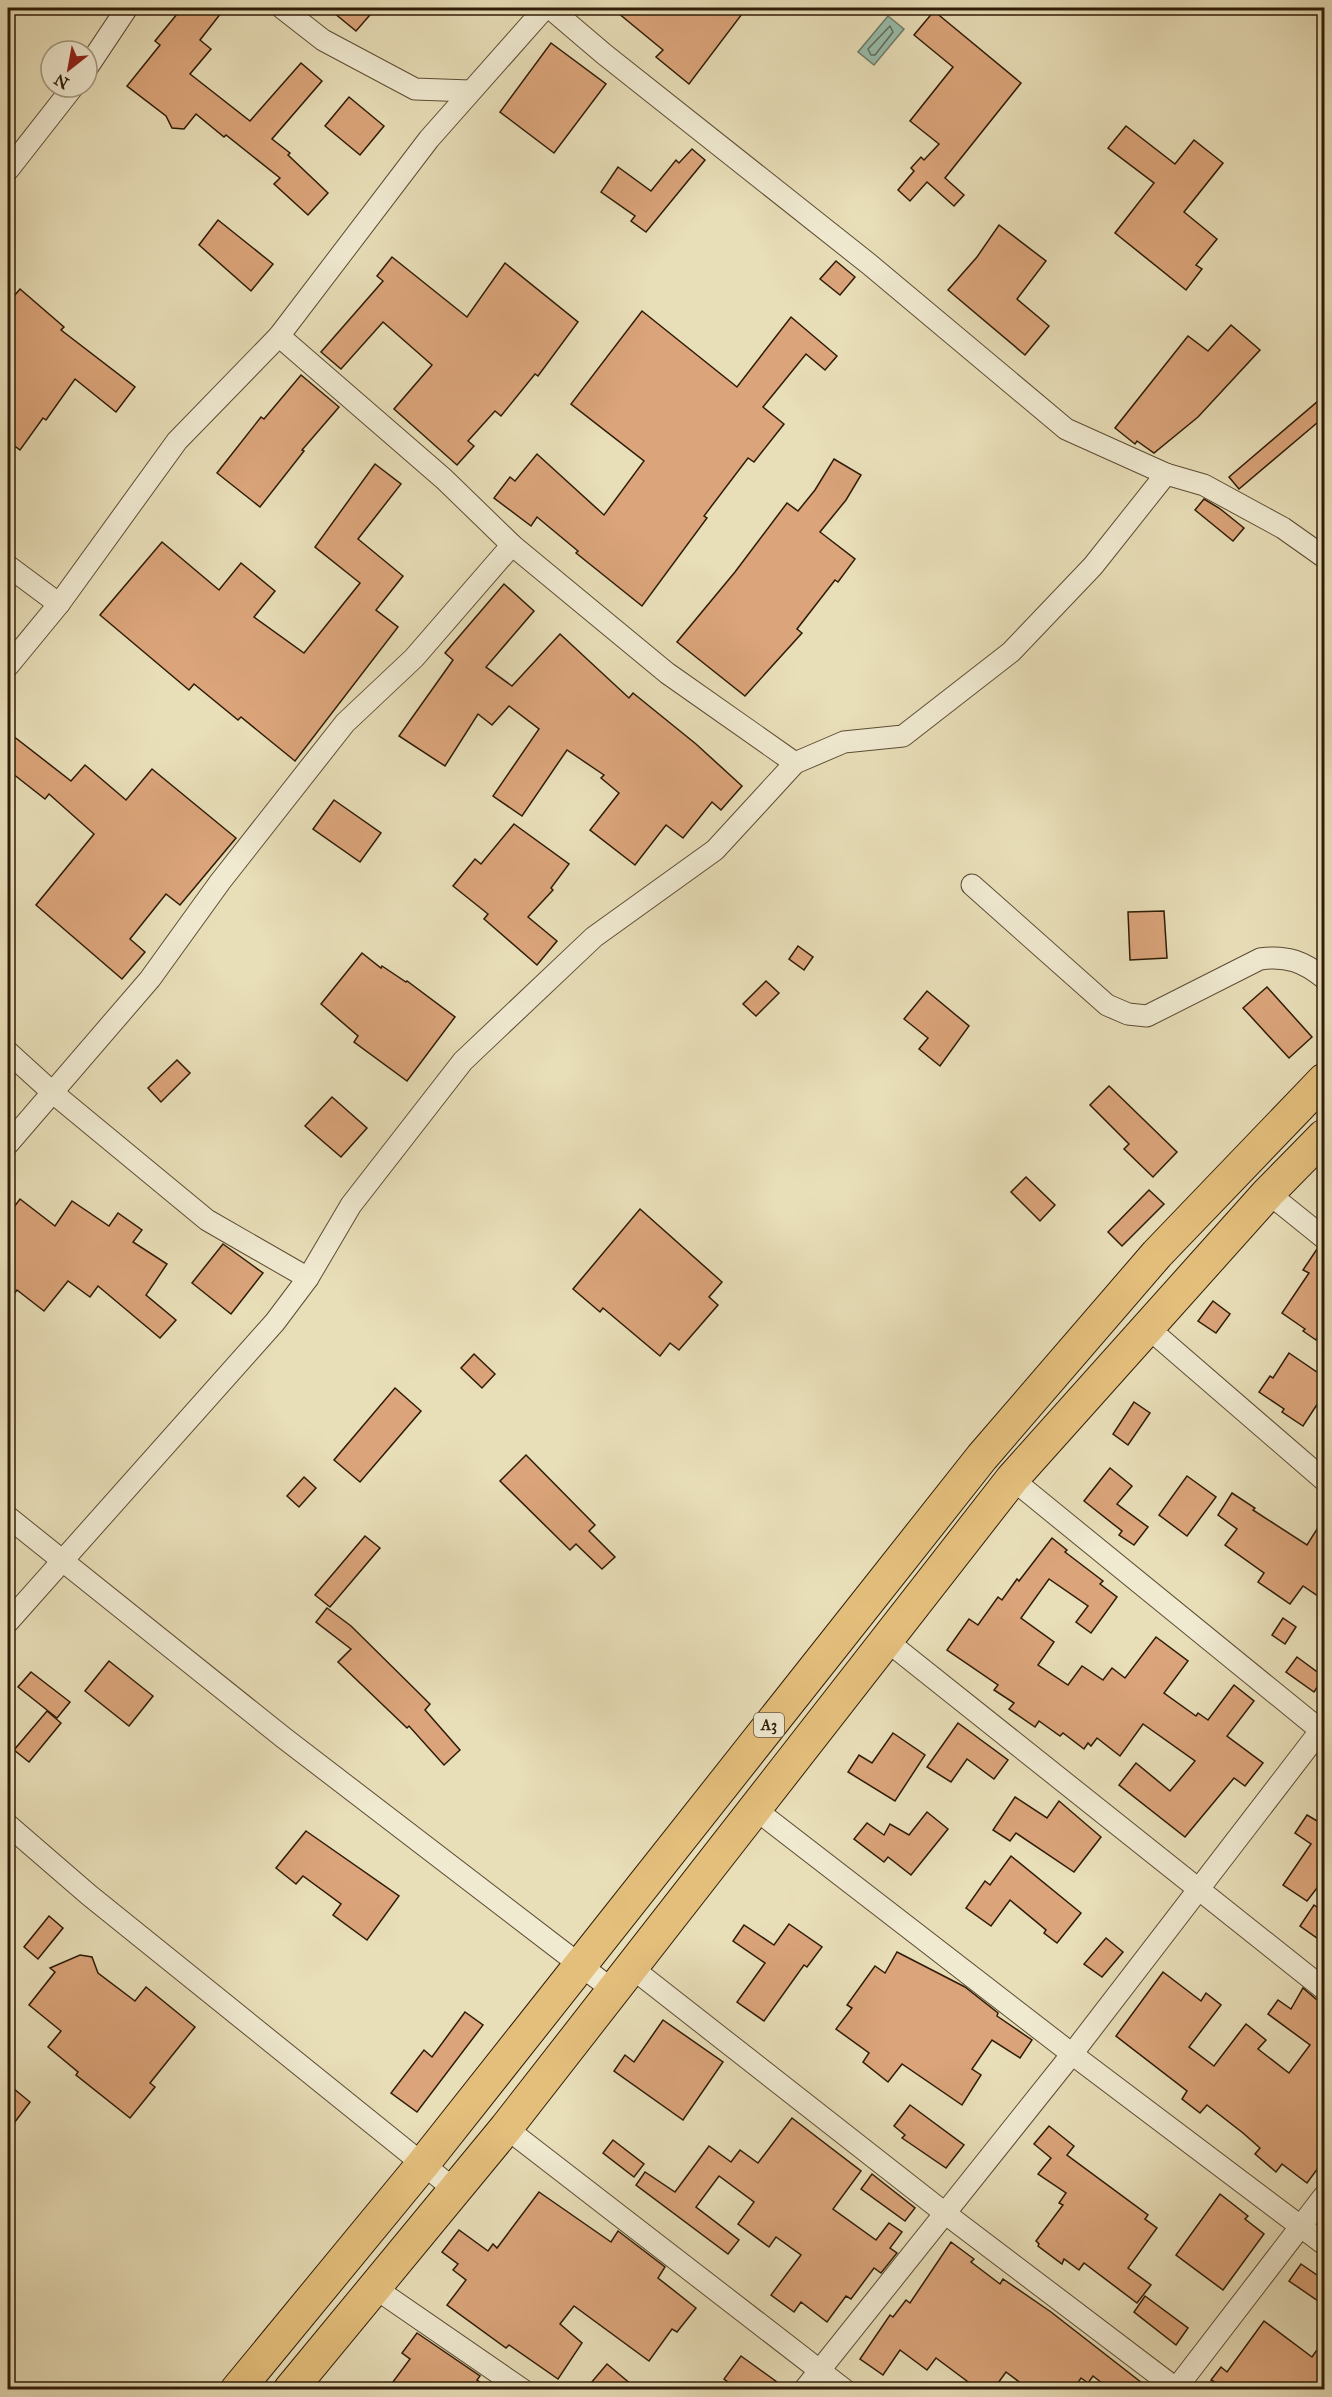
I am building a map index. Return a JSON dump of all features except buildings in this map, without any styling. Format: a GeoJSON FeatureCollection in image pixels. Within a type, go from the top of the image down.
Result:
{"type":"FeatureCollection","features":[{"type":"Feature","properties":{"kind":"highway","name":"A3"},"geometry":{"type":"LineString","coordinates":[[237,2390],[582,1966],[982,1457],[1157,1254],[1324,1080]]}},
{"type":"Feature","properties":{"kind":"highway","name":"A3"},"geometry":{"type":"LineString","coordinates":[[290,2390],[506,2128],[1012,1479],[1268,1193],[1324,1136]]}},
{"type":"Feature","properties":{"kind":"highway"},"geometry":{"type":"LineString","coordinates":[[938,1513],[968,1535]]}},
{"type":"Feature","properties":{"kind":"street"},"geometry":{"type":"LineString","coordinates":[[99,50],[128,8]]}},
{"type":"Feature","properties":{"kind":"street"},"geometry":{"type":"LineString","coordinates":[[282,8],[323,40],[415,89],[470,91]]}},
{"type":"Feature","properties":{"kind":"street"},"geometry":{"type":"LineString","coordinates":[[8,666],[59,604],[177,441],[279,336],[429,139],[545,8]]}},
{"type":"Feature","properties":{"kind":"street"},"geometry":{"type":"LineString","coordinates":[[550,8],[604,54],[869,264],[1066,429],[1166,474],[1204,484],[1283,528],[1324,557]]}},
{"type":"Feature","properties":{"kind":"street"},"geometry":{"type":"LineString","coordinates":[[8,170],[64,99]]}},
{"type":"Feature","properties":{"kind":"street"},"geometry":{"type":"LineString","coordinates":[[279,336],[444,479],[512,545],[666,673],[795,763]]}},
{"type":"Feature","properties":{"kind":"street"},"geometry":{"type":"LineString","coordinates":[[8,1622],[275,1322],[308,1278],[351,1205],[463,1061],[594,937],[715,850],[795,763],[844,742],[903,736],[1011,652],[1093,566],[1166,474]]}},
{"type":"Feature","properties":{"kind":"street"},"geometry":{"type":"LineString","coordinates":[[8,1144],[150,979],[220,882],[345,723],[414,658],[512,545]]}},
{"type":"Feature","properties":{"kind":"street"},"geometry":{"type":"LineString","coordinates":[[8,566],[59,604]]}},
{"type":"Feature","properties":{"kind":"street"},"geometry":{"type":"LineString","coordinates":[[972,885],[1107,1005],[1128,1014],[1147,1016],[1260,959],[1279,956],[1298,961],[1324,978]]}},
{"type":"Feature","properties":{"kind":"street"},"geometry":{"type":"LineString","coordinates":[[8,1052],[52,1092],[207,1220],[308,1278]]}},
{"type":"Feature","properties":{"kind":"street"},"geometry":{"type":"LineString","coordinates":[[1268,1193],[1324,1238]]}},
{"type":"Feature","properties":{"kind":"street"},"geometry":{"type":"LineString","coordinates":[[1147,1327],[1324,1480]]}},
{"type":"Feature","properties":{"kind":"street"},"geometry":{"type":"LineString","coordinates":[[804,2390],[1072,2054],[1323,1730],[1012,1479]]}},
{"type":"Feature","properties":{"kind":"street"},"geometry":{"type":"LineString","coordinates":[[8,1517],[284,1738],[582,1966],[623,1980],[946,2214],[1176,2389],[1324,2196]]}},
{"type":"Feature","properties":{"kind":"street"},"geometry":{"type":"LineString","coordinates":[[887,1641],[1324,1989]]}},
{"type":"Feature","properties":{"kind":"street"},"geometry":{"type":"LineString","coordinates":[[755,1809],[1072,2054],[1324,2244]]}},
{"type":"Feature","properties":{"kind":"street"},"geometry":{"type":"LineString","coordinates":[[8,1826],[89,1895],[455,2190]]}},
{"type":"Feature","properties":{"kind":"street"},"geometry":{"type":"LineString","coordinates":[[506,2128],[845,2390]]}},
{"type":"Feature","properties":{"kind":"street"},"geometry":{"type":"LineString","coordinates":[[375,2288],[523,2390]]}},
{"type":"Feature","properties":{"kind":"water"},"geometry":{"type":"Polygon","coordinates":[[[888,16],[904,29],[874,65],[858,52],[888,16]]]}}]}
